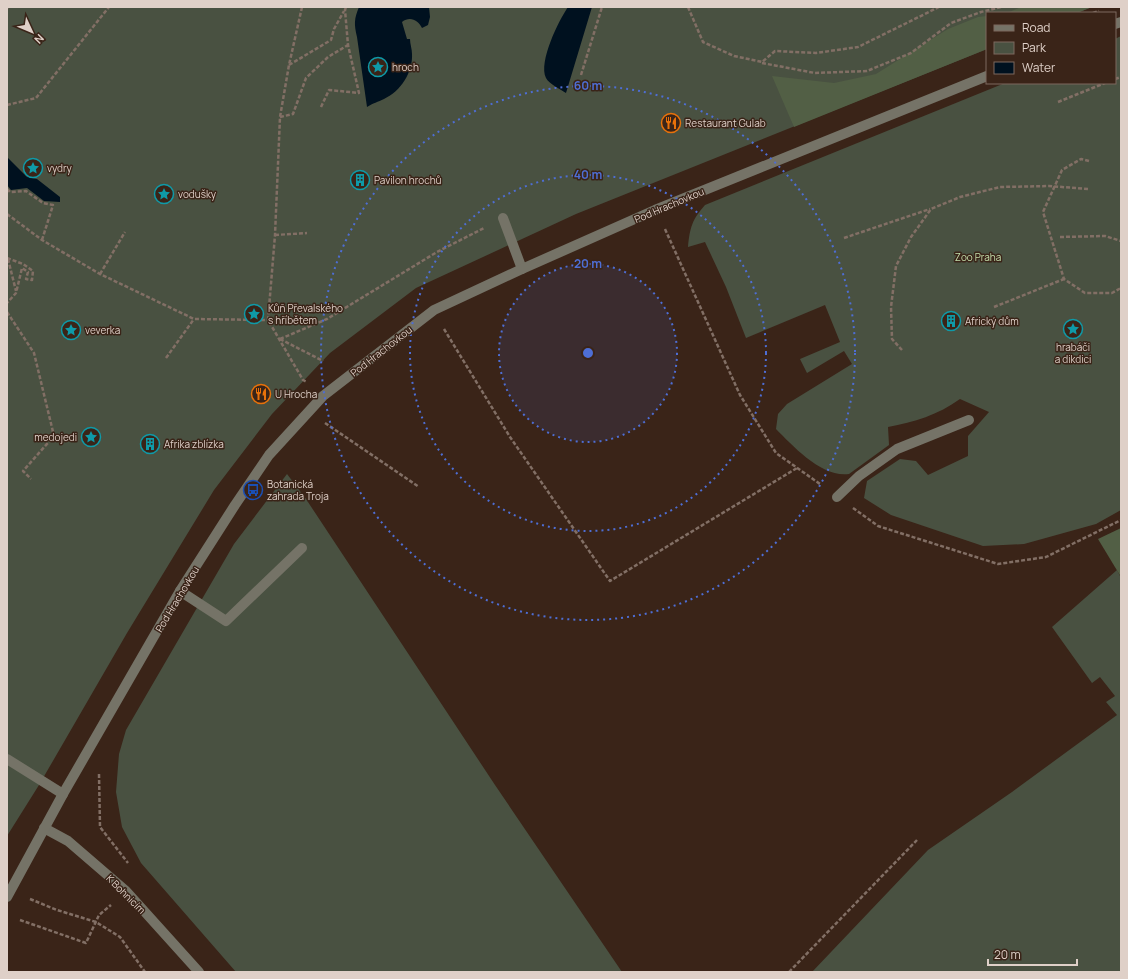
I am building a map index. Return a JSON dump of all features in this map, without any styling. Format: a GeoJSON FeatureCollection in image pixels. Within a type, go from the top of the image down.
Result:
{"type":"FeatureCollection","features":[{"type":"Feature","properties":{"kind":"street","name":"Pod Hrachovkou"},"geometry":{"type":"LineString","coordinates":[[8,893],[63,794],[180,591],[269,455],[323,396],[434,310],[655,210],[986,76]]}},
{"type":"Feature","properties":{"kind":"street"},"geometry":{"type":"LineString","coordinates":[[503,218],[522,269]]}},
{"type":"Feature","properties":{"kind":"street"},"geometry":{"type":"LineString","coordinates":[[837,497],[859,476],[898,449],[969,420]]}},
{"type":"Feature","properties":{"kind":"street"},"geometry":{"type":"LineString","coordinates":[[180,591],[226,621],[302,548]]}},
{"type":"Feature","properties":{"kind":"street"},"geometry":{"type":"LineString","coordinates":[[7,760],[63,794]]}},
{"type":"Feature","properties":{"kind":"street","name":"K Bohnicím"},"geometry":{"type":"LineString","coordinates":[[44,828],[68,841],[126,891],[199,972]]}},
{"type":"Feature","properties":{"kind":"path"},"geometry":{"type":"LineString","coordinates":[[7,105],[36,98],[109,7]]}},
{"type":"Feature","properties":{"kind":"path"},"geometry":{"type":"LineString","coordinates":[[302,7],[289,65],[280,117],[275,235],[268,320],[303,380]]}},
{"type":"Feature","properties":{"kind":"path"},"geometry":{"type":"LineString","coordinates":[[581,75],[602,7]]}},
{"type":"Feature","properties":{"kind":"path"},"geometry":{"type":"LineString","coordinates":[[688,7],[704,42],[734,56],[815,73],[867,71],[911,53],[951,23],[981,12],[1001,7]]}},
{"type":"Feature","properties":{"kind":"path"},"geometry":{"type":"LineString","coordinates":[[762,62],[775,51],[816,53],[858,47],[939,7]]}},
{"type":"Feature","properties":{"kind":"path"},"geometry":{"type":"LineString","coordinates":[[289,65],[331,40],[334,29],[345,9]]}},
{"type":"Feature","properties":{"kind":"path"},"geometry":{"type":"LineString","coordinates":[[321,107],[329,90],[359,93],[348,45],[345,9]]}},
{"type":"Feature","properties":{"kind":"path"},"geometry":{"type":"LineString","coordinates":[[280,117],[293,114],[306,78],[328,57],[348,45]]}},
{"type":"Feature","properties":{"kind":"path"},"geometry":{"type":"LineString","coordinates":[[1058,102],[1103,84]]}},
{"type":"Feature","properties":{"kind":"path"},"geometry":{"type":"LineString","coordinates":[[1089,161],[1081,159],[1062,170],[1043,212],[1064,280],[1085,294],[1112,293],[1121,288]]}},
{"type":"Feature","properties":{"kind":"path"},"geometry":{"type":"LineString","coordinates":[[844,238],[931,209],[960,197],[1000,187],[1049,186],[1088,189]]}},
{"type":"Feature","properties":{"kind":"path"},"geometry":{"type":"LineString","coordinates":[[7,189],[10,192],[26,191],[43,203],[53,205],[42,240]]}},
{"type":"Feature","properties":{"kind":"path"},"geometry":{"type":"LineString","coordinates":[[902,350],[892,339],[891,307],[896,266],[911,237],[931,209]]}},
{"type":"Feature","properties":{"kind":"path"},"geometry":{"type":"LineString","coordinates":[[655,210],[740,394],[776,453],[878,526],[998,564],[1046,557],[1121,520]]}},
{"type":"Feature","properties":{"kind":"path"},"geometry":{"type":"LineString","coordinates":[[7,214],[42,240],[100,274],[194,319],[268,320]]}},
{"type":"Feature","properties":{"kind":"path"},"geometry":{"type":"LineString","coordinates":[[280,339],[327,319],[437,252],[503,218]]}},
{"type":"Feature","properties":{"kind":"path"},"geometry":{"type":"LineString","coordinates":[[100,274],[125,232]]}},
{"type":"Feature","properties":{"kind":"path"},"geometry":{"type":"LineString","coordinates":[[275,235],[307,233]]}},
{"type":"Feature","properties":{"kind":"path"},"geometry":{"type":"LineString","coordinates":[[1060,237],[1105,236],[1121,241]]}},
{"type":"Feature","properties":{"kind":"path"},"geometry":{"type":"LineString","coordinates":[[7,303],[16,292],[22,268],[28,272],[26,279],[32,280],[34,271],[23,264],[8,258]]}},
{"type":"Feature","properties":{"kind":"path"},"geometry":{"type":"LineString","coordinates":[[8,258],[16,292]]}},
{"type":"Feature","properties":{"kind":"path"},"geometry":{"type":"LineString","coordinates":[[994,307],[1064,280]]}},
{"type":"Feature","properties":{"kind":"path"},"geometry":{"type":"LineString","coordinates":[[7,312],[34,353],[54,436],[23,471],[31,479]]}},
{"type":"Feature","properties":{"kind":"path"},"geometry":{"type":"LineString","coordinates":[[166,358],[194,319]]}},
{"type":"Feature","properties":{"kind":"path"},"geometry":{"type":"LineString","coordinates":[[444,328],[510,437],[610,581],[797,468]]}},
{"type":"Feature","properties":{"kind":"path"},"geometry":{"type":"LineString","coordinates":[[280,339],[322,361]]}},
{"type":"Feature","properties":{"kind":"path"},"geometry":{"type":"LineString","coordinates":[[324,421],[329,427],[419,487]]}},
{"type":"Feature","properties":{"kind":"path"},"geometry":{"type":"LineString","coordinates":[[99,772],[100,827],[131,867]]}},
{"type":"Feature","properties":{"kind":"path"},"geometry":{"type":"LineString","coordinates":[[789,972],[917,840]]}},
{"type":"Feature","properties":{"kind":"path"},"geometry":{"type":"LineString","coordinates":[[8,893],[96,922],[120,936],[145,972]]}},
{"type":"Feature","properties":{"kind":"path"},"geometry":{"type":"LineString","coordinates":[[20,920],[86,944],[99,915],[112,904]]}},
{"type":"Feature","properties":{"kind":"green space"},"geometry":{"type":"Polygon","coordinates":[[[7,7],[1092,7],[1080,12],[986,12],[986,49],[576,214],[416,288],[330,353],[272,414],[214,490],[127,633],[39,785],[7,836],[7,7]]]}},
{"type":"Feature","properties":{"kind":"green space"},"geometry":{"type":"Polygon","coordinates":[[[1021,7],[1092,7],[1080,12],[1009,12],[1021,7]]]}},
{"type":"Feature","properties":{"kind":"green space"},"geometry":{"type":"Polygon","coordinates":[[[986,16],[986,49],[794,127],[772,76],[834,83],[876,74],[948,29],[978,17],[986,16]]]}},
{"type":"Feature","properties":{"kind":"green space","name":"Zoo Praha"},"geometry":{"type":"Polygon","coordinates":[[[1121,36],[1121,510],[1096,524],[1024,544],[983,546],[891,515],[864,498],[867,481],[900,459],[916,461],[928,475],[968,456],[968,436],[989,412],[960,399],[934,414],[907,423],[888,427],[889,445],[849,474],[839,474],[819,466],[799,452],[776,429],[778,414],[787,404],[852,364],[844,351],[807,373],[800,359],[840,342],[825,305],[746,338],[726,287],[705,242],[688,247],[694,220],[705,205],[1003,84],[1116,84],[1116,38],[1121,36]]]}},
{"type":"Feature","properties":{"kind":"green space"},"geometry":{"type":"Polygon","coordinates":[[[287,474],[306,499],[495,785],[622,972],[236,972],[141,863],[122,827],[116,792],[119,754],[126,730],[234,544],[287,474]]]}},
{"type":"Feature","properties":{"kind":"green space"},"geometry":{"type":"Polygon","coordinates":[[[1121,528],[1121,577],[1098,539],[1121,528]]]}},
{"type":"Feature","properties":{"kind":"green space"},"geometry":{"type":"Polygon","coordinates":[[[1117,570],[1121,578],[1121,972],[812,972],[928,850],[1012,792],[1117,715],[1106,702],[1115,696],[1100,677],[1092,683],[1052,627],[1117,570]]]}},
{"type":"Feature","properties":{"kind":"water"},"geometry":{"type":"Polygon","coordinates":[[[359,7],[429,7],[430,17],[428,25],[422,28],[416,21],[411,19],[402,22],[407,39],[410,39],[412,52],[412,61],[408,74],[401,86],[390,96],[367,107],[355,25],[355,18],[359,7]]]}},
{"type":"Feature","properties":{"kind":"water"},"geometry":{"type":"Polygon","coordinates":[[[568,7],[592,7],[566,93],[547,80],[544,71],[547,52],[551,41],[568,7]]]}},
{"type":"Feature","properties":{"kind":"water"},"geometry":{"type":"Polygon","coordinates":[[[7,157],[27,177],[37,179],[60,197],[60,202],[44,201],[27,188],[11,190],[7,185],[7,157]]]}},
{"type":"Feature","properties":{"kind":"place","name":"hroch"},"geometry":{"type":"Point","coordinates":[378,67]}},
{"type":"Feature","properties":{"kind":"place","name":"Restaurant Gulab"},"geometry":{"type":"Point","coordinates":[671,123]}},
{"type":"Feature","properties":{"kind":"place","name":"vydry"},"geometry":{"type":"Point","coordinates":[33,168]}},
{"type":"Feature","properties":{"kind":"place","name":"Pavilon hrochů"},"geometry":{"type":"Point","coordinates":[360,180]}},
{"type":"Feature","properties":{"kind":"place","name":"vodušky"},"geometry":{"type":"Point","coordinates":[164,194]}},
{"type":"Feature","properties":{"kind":"place","name":"Kůň Převalského s hříbětem"},"geometry":{"type":"Point","coordinates":[254,314]}},
{"type":"Feature","properties":{"kind":"place","name":"Africký dům"},"geometry":{"type":"Point","coordinates":[951,321]}},
{"type":"Feature","properties":{"kind":"place","name":"hrabáči a dikdici"},"geometry":{"type":"Point","coordinates":[1073,329]}},
{"type":"Feature","properties":{"kind":"place","name":"veverka"},"geometry":{"type":"Point","coordinates":[71,330]}},
{"type":"Feature","properties":{"kind":"place","name":"U Hrocha"},"geometry":{"type":"Point","coordinates":[261,394]}},
{"type":"Feature","properties":{"kind":"place","name":"medojedi"},"geometry":{"type":"Point","coordinates":[91,437]}},
{"type":"Feature","properties":{"kind":"place","name":"Afrika zblízka"},"geometry":{"type":"Point","coordinates":[150,444]}},
{"type":"Feature","properties":{"kind":"place","name":"Botanická zahrada Troja"},"geometry":{"type":"Point","coordinates":[253,490]}}]}
